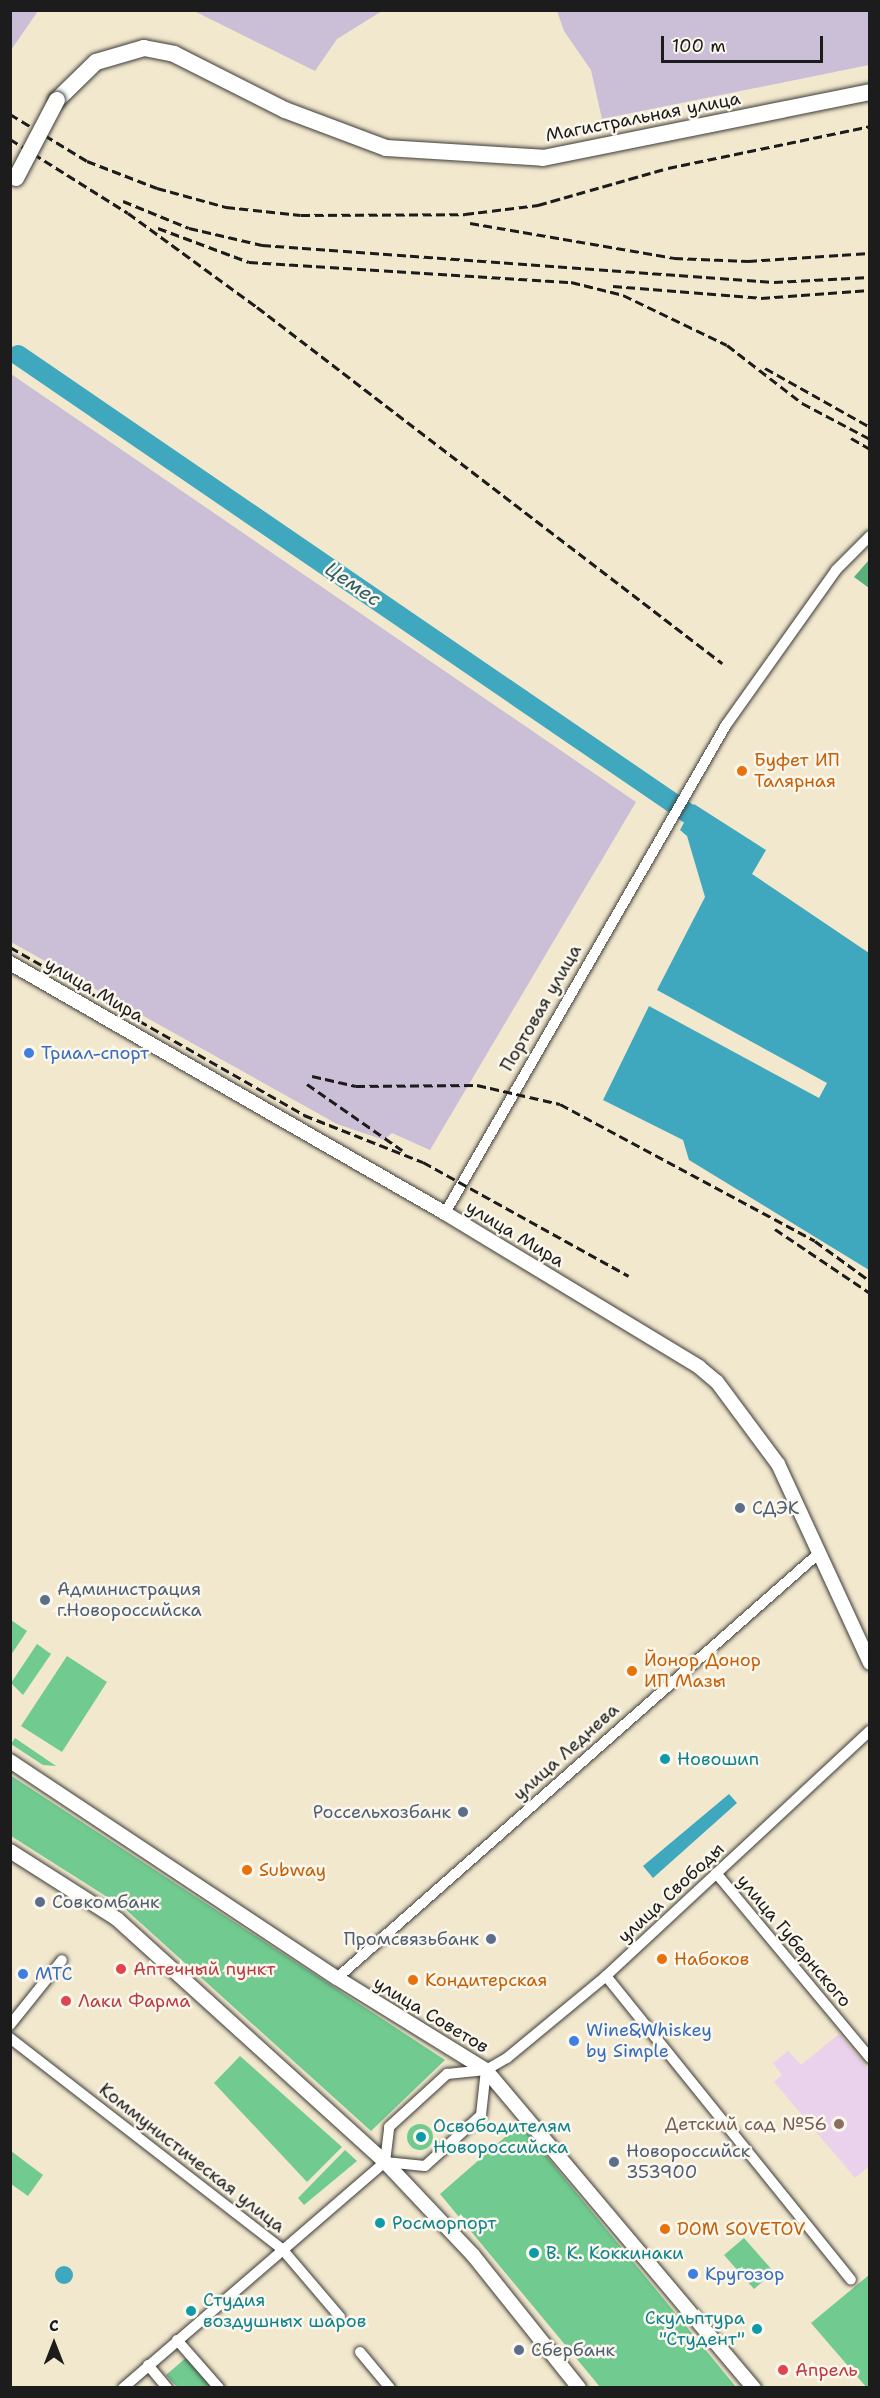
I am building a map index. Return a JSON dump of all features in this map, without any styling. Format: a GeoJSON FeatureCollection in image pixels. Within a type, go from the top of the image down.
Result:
{"type":"FeatureCollection","features":[{"type":"Feature","properties":{"kind":"highway","name":"Магистральная улица"},"geometry":{"type":"LineString","coordinates":[[13,183],[57,100],[96,62],[144,48],[174,54],[285,110],[386,148],[543,158],[870,92]]}},
{"type":"Feature","properties":{"kind":"street","name":"Портовая улица"},"geometry":{"type":"LineString","coordinates":[[445,1213],[560,1006],[761,671],[836,570],[870,536]]}},
{"type":"Feature","properties":{"kind":"street","name":"улица Мира"},"geometry":{"type":"LineString","coordinates":[[10,963],[445,1213],[717,1382],[778,1464],[870,1663]]}},
{"type":"Feature","properties":{"kind":"street","name":"улица Леднева"},"geometry":{"type":"LineString","coordinates":[[337,1978],[819,1553]]}},
{"type":"Feature","properties":{"kind":"street","name":"улица Свободы"},"geometry":{"type":"LineString","coordinates":[[486,2070],[606,1976],[870,1731]]}},
{"type":"Feature","properties":{"kind":"street","name":"улица Советов"},"geometry":{"type":"LineString","coordinates":[[10,1761],[337,1978],[486,2070],[754,2388]]}},
{"type":"Feature","properties":{"kind":"street"},"geometry":{"type":"LineString","coordinates":[[10,1851],[117,1919],[385,2162],[473,2255],[579,2388]]}},
{"type":"Feature","properties":{"kind":"street","name":"улица Губернского"},"geometry":{"type":"LineString","coordinates":[[716,1873],[870,2058]]}},
{"type":"Feature","properties":{"kind":"street"},"geometry":{"type":"LineString","coordinates":[[10,2025],[62,1960]]}},
{"type":"Feature","properties":{"kind":"street"},"geometry":{"type":"LineString","coordinates":[[606,1976],[851,2280]]}},
{"type":"Feature","properties":{"kind":"street","name":"Коммунистическая улица"},"geometry":{"type":"LineString","coordinates":[[10,2038],[283,2250],[340,2317]]}},
{"type":"Feature","properties":{"kind":"street"},"geometry":{"type":"LineString","coordinates":[[123,2388],[385,2162],[389,2127],[447,2074],[486,2070],[481,2115],[425,2166],[385,2162]]}},
{"type":"Feature","properties":{"kind":"street"},"geometry":{"type":"LineString","coordinates":[[177,2340],[219,2388]]}},
{"type":"Feature","properties":{"kind":"street"},"geometry":{"type":"LineString","coordinates":[[360,2352],[390,2388]]}},
{"type":"Feature","properties":{"kind":"street"},"geometry":{"type":"LineString","coordinates":[[148,2365],[167,2388]]}},
{"type":"Feature","properties":{"kind":"shaded area"},"geometry":{"type":"Polygon","coordinates":[[[10,11],[38,11],[11,50],[10,11]]]}},
{"type":"Feature","properties":{"kind":"shaded area"},"geometry":{"type":"Polygon","coordinates":[[[194,11],[382,11],[337,39],[315,71],[194,11]]]}},
{"type":"Feature","properties":{"kind":"shaded area"},"geometry":{"type":"Polygon","coordinates":[[[557,11],[869,11],[869,65],[602,119],[591,70],[564,31],[557,11]]]}},
{"type":"Feature","properties":{"kind":"shaded area"},"geometry":{"type":"Polygon","coordinates":[[[11,374],[636,802],[430,1150],[392,1133],[384,1140],[337,1124],[11,942],[11,374]]]}},
{"type":"Feature","properties":{"kind":"shaded area","name":"Детский сад №56"},"geometry":{"type":"Polygon","coordinates":[[[839,2034],[869,2070],[869,2166],[855,2178],[774,2082],[782,2075],[773,2063],[788,2051],[801,2065],[839,2034]]]}},
{"type":"Feature","properties":{"kind":"green space"},"geometry":{"type":"Polygon","coordinates":[[[869,560],[869,588],[854,577],[869,560]]]}},
{"type":"Feature","properties":{"kind":"green space"},"geometry":{"type":"Polygon","coordinates":[[[11,1620],[27,1631],[11,1655],[11,1620]]]}},
{"type":"Feature","properties":{"kind":"green space"},"geometry":{"type":"Polygon","coordinates":[[[37,1644],[51,1654],[23,1695],[11,1683],[37,1644]]]}},
{"type":"Feature","properties":{"kind":"green space"},"geometry":{"type":"Polygon","coordinates":[[[67,1656],[107,1682],[62,1752],[21,1726],[67,1656]]]}},
{"type":"Feature","properties":{"kind":"green space"},"geometry":{"type":"Polygon","coordinates":[[[15,1738],[56,1766],[43,1765],[11,1744],[15,1738]]]}},
{"type":"Feature","properties":{"kind":"green space"},"geometry":{"type":"Polygon","coordinates":[[[10,1775],[445,2060],[371,2131],[123,1907],[11,1836],[10,1775]]]}},
{"type":"Feature","properties":{"kind":"green space"},"geometry":{"type":"Polygon","coordinates":[[[240,2056],[342,2147],[307,2182],[214,2083],[240,2056]]]}},
{"type":"Feature","properties":{"kind":"green space"},"geometry":{"type":"Polygon","coordinates":[[[420,2124],[429,2128],[433,2137],[429,2146],[420,2150],[411,2146],[407,2137],[411,2128],[420,2124]]]}},
{"type":"Feature","properties":{"kind":"green space"},"geometry":{"type":"Polygon","coordinates":[[[520,2124],[736,2387],[600,2387],[440,2194],[520,2124]]]}},
{"type":"Feature","properties":{"kind":"green space"},"geometry":{"type":"Polygon","coordinates":[[[345,2150],[357,2161],[304,2205],[298,2198],[345,2150]]]}},
{"type":"Feature","properties":{"kind":"green space"},"geometry":{"type":"Polygon","coordinates":[[[11,2151],[43,2175],[28,2196],[11,2184],[11,2151]]]}},
{"type":"Feature","properties":{"kind":"green space"},"geometry":{"type":"Polygon","coordinates":[[[744,2238],[774,2272],[754,2289],[724,2255],[744,2238]]]}},
{"type":"Feature","properties":{"kind":"green space"},"geometry":{"type":"Polygon","coordinates":[[[869,2275],[870,2387],[867,2388],[811,2323],[869,2275]]]}},
{"type":"Feature","properties":{"kind":"green space"},"geometry":{"type":"Polygon","coordinates":[[[187,2357],[213,2387],[177,2387],[166,2375],[187,2357]]]}},
{"type":"Feature","properties":{"kind":"water"},"geometry":{"type":"Polygon","coordinates":[[[694,804],[766,850],[752,874],[869,953],[869,1270],[689,1160],[683,1140],[603,1100],[649,1006],[819,1098],[827,1083],[657,990],[705,897],[687,836],[680,830],[694,804]]]}},
{"type":"Feature","properties":{"kind":"water"},"geometry":{"type":"Polygon","coordinates":[[[729,1794],[737,1803],[653,1878],[643,1866],[729,1794]]]}},
{"type":"Feature","properties":{"kind":"water"},"geometry":{"type":"Polygon","coordinates":[[[64,2266],[70,2269],[73,2275],[70,2281],[64,2284],[58,2281],[55,2275],[58,2269],[64,2266]]]}},
{"type":"Feature","properties":{"kind":"waterway","name":"Цемес"},"geometry":{"type":"LineString","coordinates":[[18,355],[689,814]]}},
{"type":"Feature","properties":{"kind":"railway"},"geometry":{"type":"LineString","coordinates":[[10,114],[87,161],[157,188],[226,207],[301,215],[465,214],[538,205],[668,168],[870,126]]}},
{"type":"Feature","properties":{"kind":"railway"},"geometry":{"type":"LineString","coordinates":[[10,139],[128,213],[257,307],[722,663]]}},
{"type":"Feature","properties":{"kind":"railway"},"geometry":{"type":"LineString","coordinates":[[123,201],[189,228],[262,245],[774,282],[870,277]]}},
{"type":"Feature","properties":{"kind":"railway"},"geometry":{"type":"LineString","coordinates":[[470,223],[674,258],[748,261],[870,253]]}},
{"type":"Feature","properties":{"kind":"railway"},"geometry":{"type":"LineString","coordinates":[[158,228],[249,262],[571,282],[623,295],[727,345],[802,403],[870,439]]}},
{"type":"Feature","properties":{"kind":"railway"},"geometry":{"type":"LineString","coordinates":[[613,286],[761,298],[870,290]]}},
{"type":"Feature","properties":{"kind":"railway"},"geometry":{"type":"LineString","coordinates":[[765,368],[870,427]]}},
{"type":"Feature","properties":{"kind":"railway"},"geometry":{"type":"LineString","coordinates":[[851,438],[870,449]]}},
{"type":"Feature","properties":{"kind":"railway"},"geometry":{"type":"LineString","coordinates":[[10,947],[304,1115],[423,1162],[629,1276]]}},
{"type":"Feature","properties":{"kind":"railway"},"geometry":{"type":"LineString","coordinates":[[312,1076],[356,1086],[477,1085],[560,1104],[815,1241],[870,1281]]}},
{"type":"Feature","properties":{"kind":"railway"},"geometry":{"type":"LineString","coordinates":[[307,1084],[402,1150]]}},
{"type":"Feature","properties":{"kind":"railway"},"geometry":{"type":"LineString","coordinates":[[775,1229],[870,1293]]}},
{"type":"Feature","properties":{"kind":"place","name":"Буфет ИП Талярная"},"geometry":{"type":"Point","coordinates":[742,771]}},
{"type":"Feature","properties":{"kind":"place","name":"Триал-спорт"},"geometry":{"type":"Point","coordinates":[29,1053]}},
{"type":"Feature","properties":{"kind":"place","name":"СДЭК"},"geometry":{"type":"Point","coordinates":[740,1508]}},
{"type":"Feature","properties":{"kind":"place","name":"Администрация г.Новороссийска"},"geometry":{"type":"Point","coordinates":[45,1600]}},
{"type":"Feature","properties":{"kind":"place","name":"Йонор Донор ИП Мазы"},"geometry":{"type":"Point","coordinates":[632,1671]}},
{"type":"Feature","properties":{"kind":"place","name":"Новошип"},"geometry":{"type":"Point","coordinates":[665,1759]}},
{"type":"Feature","properties":{"kind":"place","name":"Россельхозбанк"},"geometry":{"type":"Point","coordinates":[463,1812]}},
{"type":"Feature","properties":{"kind":"place","name":"Subway"},"geometry":{"type":"Point","coordinates":[247,1870]}},
{"type":"Feature","properties":{"kind":"place","name":"Совкомбанк"},"geometry":{"type":"Point","coordinates":[40,1902]}},
{"type":"Feature","properties":{"kind":"place","name":"Промсвязьбанк"},"geometry":{"type":"Point","coordinates":[491,1939]}},
{"type":"Feature","properties":{"kind":"place","name":"Набоков"},"geometry":{"type":"Point","coordinates":[662,1959]}},
{"type":"Feature","properties":{"kind":"place","name":"Аптечный пункт"},"geometry":{"type":"Point","coordinates":[121,1969]}},
{"type":"Feature","properties":{"kind":"place","name":"МТС"},"geometry":{"type":"Point","coordinates":[23,1974]}},
{"type":"Feature","properties":{"kind":"place","name":"Кондитерская"},"geometry":{"type":"Point","coordinates":[413,1980]}},
{"type":"Feature","properties":{"kind":"place","name":"Лаки Фарма"},"geometry":{"type":"Point","coordinates":[66,2001]}},
{"type":"Feature","properties":{"kind":"place","name":"Wine&Whiskey by Simple"},"geometry":{"type":"Point","coordinates":[574,2041]}},
{"type":"Feature","properties":{"kind":"place","name":"Детский сад №56"},"geometry":{"type":"Point","coordinates":[839,2124]}},
{"type":"Feature","properties":{"kind":"place","name":"Освободителям Новороссийска"},"geometry":{"type":"Point","coordinates":[421,2137]}},
{"type":"Feature","properties":{"kind":"place","name":"Новороссийск 353900"},"geometry":{"type":"Point","coordinates":[614,2162]}},
{"type":"Feature","properties":{"kind":"place","name":"Росморпорт"},"geometry":{"type":"Point","coordinates":[380,2223]}},
{"type":"Feature","properties":{"kind":"place","name":"DOM SOVETOV"},"geometry":{"type":"Point","coordinates":[665,2229]}},
{"type":"Feature","properties":{"kind":"place","name":"В. К. Коккинаки"},"geometry":{"type":"Point","coordinates":[534,2253]}},
{"type":"Feature","properties":{"kind":"place","name":"Кругозор"},"geometry":{"type":"Point","coordinates":[693,2274]}},
{"type":"Feature","properties":{"kind":"place","name":"Студия воздушных шаров"},"geometry":{"type":"Point","coordinates":[191,2311]}},
{"type":"Feature","properties":{"kind":"place","name":"Скульптура \"Студент\""},"geometry":{"type":"Point","coordinates":[757,2329]}},
{"type":"Feature","properties":{"kind":"place","name":"Сбербанк"},"geometry":{"type":"Point","coordinates":[519,2350]}},
{"type":"Feature","properties":{"kind":"place","name":"Апрель"},"geometry":{"type":"Point","coordinates":[783,2370]}}]}
